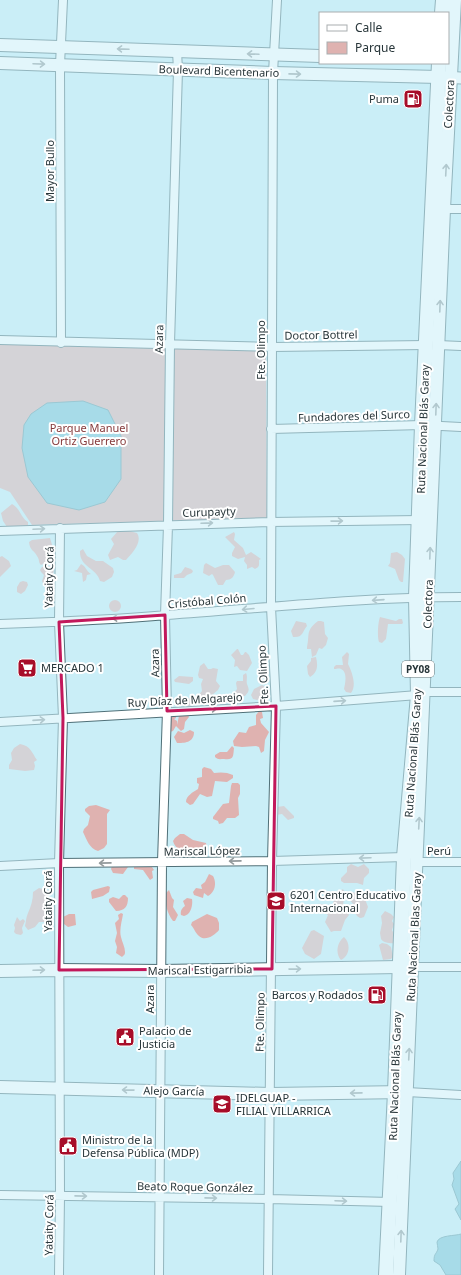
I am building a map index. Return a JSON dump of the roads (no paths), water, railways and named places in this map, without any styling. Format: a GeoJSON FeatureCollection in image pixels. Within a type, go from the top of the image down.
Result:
{"type":"FeatureCollection","features":[{"type":"Feature","properties":{"kind":"highway"},"geometry":{"type":"LineString","coordinates":[[442,12],[443,0]]}},
{"type":"Feature","properties":{"kind":"highway","name":"Ruta Nacional Blás Garay"},"geometry":{"type":"LineString","coordinates":[[386,1275],[401,1092],[411,859],[422,694],[420,520],[429,425],[432,345],[450,67]]}},
{"type":"Feature","properties":{"kind":"main road","name":"Colectora"},"geometry":{"type":"LineString","coordinates":[[444,209],[450,67],[455,0]]}},
{"type":"Feature","properties":{"kind":"main road","name":"Boulevard Bicentenario"},"geometry":{"type":"LineString","coordinates":[[0,45],[319,56]]}},
{"type":"Feature","properties":{"kind":"main road","name":"Boulevard Bicentenario"},"geometry":{"type":"LineString","coordinates":[[0,62],[273,73],[450,67]]}},
{"type":"Feature","properties":{"kind":"main road"},"geometry":{"type":"LineString","coordinates":[[432,345],[444,209]]}},
{"type":"Feature","properties":{"kind":"main road","name":"Colectora"},"geometry":{"type":"LineString","coordinates":[[422,597],[429,425]]}},
{"type":"Feature","properties":{"kind":"main road","name":"Mariscal Estigarribia"},"geometry":{"type":"LineString","coordinates":[[0,971],[161,971],[406,967]]}},
{"type":"Feature","properties":{"kind":"main road","name":"Alejo García"},"geometry":{"type":"LineString","coordinates":[[0,1087],[270,1094],[401,1092]]}},
{"type":"Feature","properties":{"kind":"main road"},"geometry":{"type":"LineString","coordinates":[[399,1275],[401,1092]]}},
{"type":"Feature","properties":{"kind":"street","name":"Mayor Bullo"},"geometry":{"type":"LineString","coordinates":[[61,343],[60,65],[63,0]]}},
{"type":"Feature","properties":{"kind":"street","name":"Fte. Olimpo"},"geometry":{"type":"LineString","coordinates":[[268,1275],[272,861],[276,706],[270,607],[270,522],[273,73],[277,0]]}},
{"type":"Feature","properties":{"kind":"street","name":"Azara"},"geometry":{"type":"LineString","coordinates":[[159,1275],[162,862],[167,711],[165,615],[168,525],[170,344],[178,70],[176,51]]}},
{"type":"Feature","properties":{"kind":"street"},"geometry":{"type":"LineString","coordinates":[[444,209],[461,209]]}},
{"type":"Feature","properties":{"kind":"street","name":"Doctor Bottrel"},"geometry":{"type":"LineString","coordinates":[[0,340],[61,343],[272,347],[461,346]]}},
{"type":"Feature","properties":{"kind":"street","name":"Fundadores del Surco"},"geometry":{"type":"LineString","coordinates":[[271,429],[429,425],[461,427]]}},
{"type":"Feature","properties":{"kind":"street","name":"Curupayty"},"geometry":{"type":"LineString","coordinates":[[0,531],[270,522],[420,520]]}},
{"type":"Feature","properties":{"kind":"street","name":"Yataity Corá"},"geometry":{"type":"LineString","coordinates":[[59,1275],[59,863],[63,718],[59,622],[60,528]]}},
{"type":"Feature","properties":{"kind":"street","name":"Cristóbal Colón"},"geometry":{"type":"LineString","coordinates":[[0,624],[59,622],[422,597],[461,597]]}},
{"type":"Feature","properties":{"kind":"street","name":"Ruy Díaz de Melgarejo"},"geometry":{"type":"LineString","coordinates":[[0,722],[167,711],[276,706],[461,692]]}},
{"type":"Feature","properties":{"kind":"street","name":"Mariscal López"},"geometry":{"type":"LineString","coordinates":[[0,866],[59,863],[411,859]]}},
{"type":"Feature","properties":{"kind":"street","name":"Perú"},"geometry":{"type":"LineString","coordinates":[[411,859],[461,862]]}},
{"type":"Feature","properties":{"kind":"street"},"geometry":{"type":"LineString","coordinates":[[406,967],[461,967]]}},
{"type":"Feature","properties":{"kind":"street"},"geometry":{"type":"LineString","coordinates":[[401,1092],[461,1095]]}},
{"type":"Feature","properties":{"kind":"street","name":"Beato Roque González"},"geometry":{"type":"LineString","coordinates":[[0,1195],[269,1198],[391,1202]]}},
{"type":"Feature","properties":{"kind":"water"},"geometry":{"type":"Polygon","coordinates":[[[83,401],[108,410],[121,436],[121,479],[105,502],[79,510],[47,503],[28,477],[22,448],[24,425],[31,414],[47,403],[83,401]]]}},
{"type":"Feature","properties":{"kind":"water"},"geometry":{"type":"Polygon","coordinates":[[[461,1161],[461,1220],[455,1209],[459,1204],[452,1185],[454,1179],[453,1173],[461,1161]]]}},
{"type":"Feature","properties":{"kind":"water"},"geometry":{"type":"Polygon","coordinates":[[[461,1234],[461,1275],[446,1275],[440,1265],[434,1261],[438,1249],[437,1242],[444,1237],[461,1234]]]}},
{"type":"Feature","properties":{"kind":"place","name":"Puma"},"geometry":{"type":"Point","coordinates":[413,99]}},
{"type":"Feature","properties":{"kind":"place","name":"MERCADO 1"},"geometry":{"type":"Point","coordinates":[27,668]}},
{"type":"Feature","properties":{"kind":"place","name":"6201 Centro Educativo Internacional"},"geometry":{"type":"Point","coordinates":[276,901]}},
{"type":"Feature","properties":{"kind":"place","name":"Barcos y Rodados"},"geometry":{"type":"Point","coordinates":[377,995]}},
{"type":"Feature","properties":{"kind":"place","name":"Palacio de Justicia"},"geometry":{"type":"Point","coordinates":[125,1037]}},
{"type":"Feature","properties":{"kind":"place","name":"IDELGUAP - FILIAL VILLARRICA"},"geometry":{"type":"Point","coordinates":[222,1104]}},
{"type":"Feature","properties":{"kind":"place","name":"Ministro de la Defensa Pública (MDP)"},"geometry":{"type":"Point","coordinates":[68,1146]}},
{"type":"Feature","properties":{"kind":"park label","name":"Parque Manuel Ortiz Guerrero"},"geometry":{"type":"Point","coordinates":[89,434]}}]}
